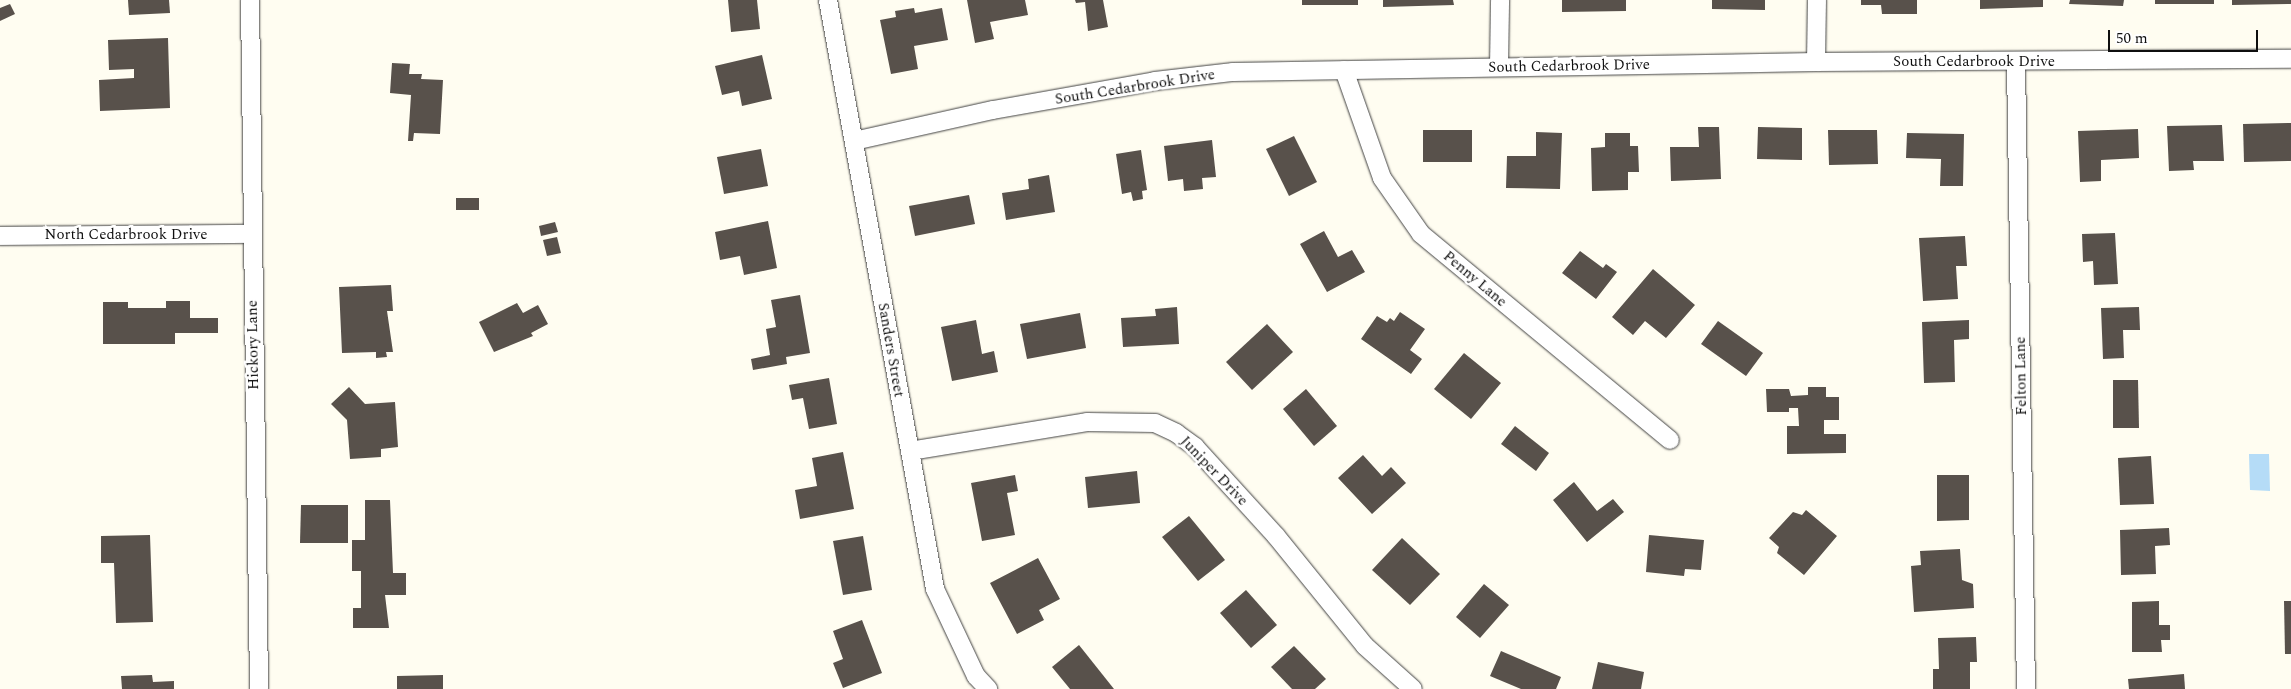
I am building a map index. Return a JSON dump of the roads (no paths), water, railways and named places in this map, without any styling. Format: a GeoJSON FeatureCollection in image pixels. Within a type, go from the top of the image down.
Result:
{"type":"FeatureCollection","features":[{"type":"Feature","properties":{"kind":"street","name":"Hickory Lane"},"geometry":{"type":"LineString","coordinates":[[250,0],[259,689]]}},
{"type":"Feature","properties":{"kind":"street","name":"Sanders Street"},"geometry":{"type":"LineString","coordinates":[[828,0],[935,588],[976,676],[988,689]]}},
{"type":"Feature","properties":{"kind":"street"},"geometry":{"type":"LineString","coordinates":[[1498,67],[1500,0]]}},
{"type":"Feature","properties":{"kind":"street"},"geometry":{"type":"LineString","coordinates":[[1816,62],[1817,0]]}},
{"type":"Feature","properties":{"kind":"street","name":"South Cedarbrook Drive"},"geometry":{"type":"LineString","coordinates":[[854,141],[993,110],[1154,81],[1233,72],[1816,62],[2291,59]]}},
{"type":"Feature","properties":{"kind":"street","name":"Felton Lane"},"geometry":{"type":"LineString","coordinates":[[2016,62],[2026,689]]}},
{"type":"Feature","properties":{"kind":"street","name":"Penny Lane"},"geometry":{"type":"LineString","coordinates":[[1344,70],[1382,178],[1420,234],[1670,440]]}},
{"type":"Feature","properties":{"kind":"street","name":"North Cedarbrook Drive"},"geometry":{"type":"LineString","coordinates":[[0,236],[252,234]]}},
{"type":"Feature","properties":{"kind":"street","name":"Juniper Drive"},"geometry":{"type":"LineString","coordinates":[[910,451],[1087,422],[1155,423],[1176,433],[1195,447],[1276,536],[1365,646],[1413,689]]}},
{"type":"Feature","properties":{"kind":"water"},"geometry":{"type":"Polygon","coordinates":[[[2249,454],[2269,454],[2270,491],[2250,490],[2249,454]]]}}]}
